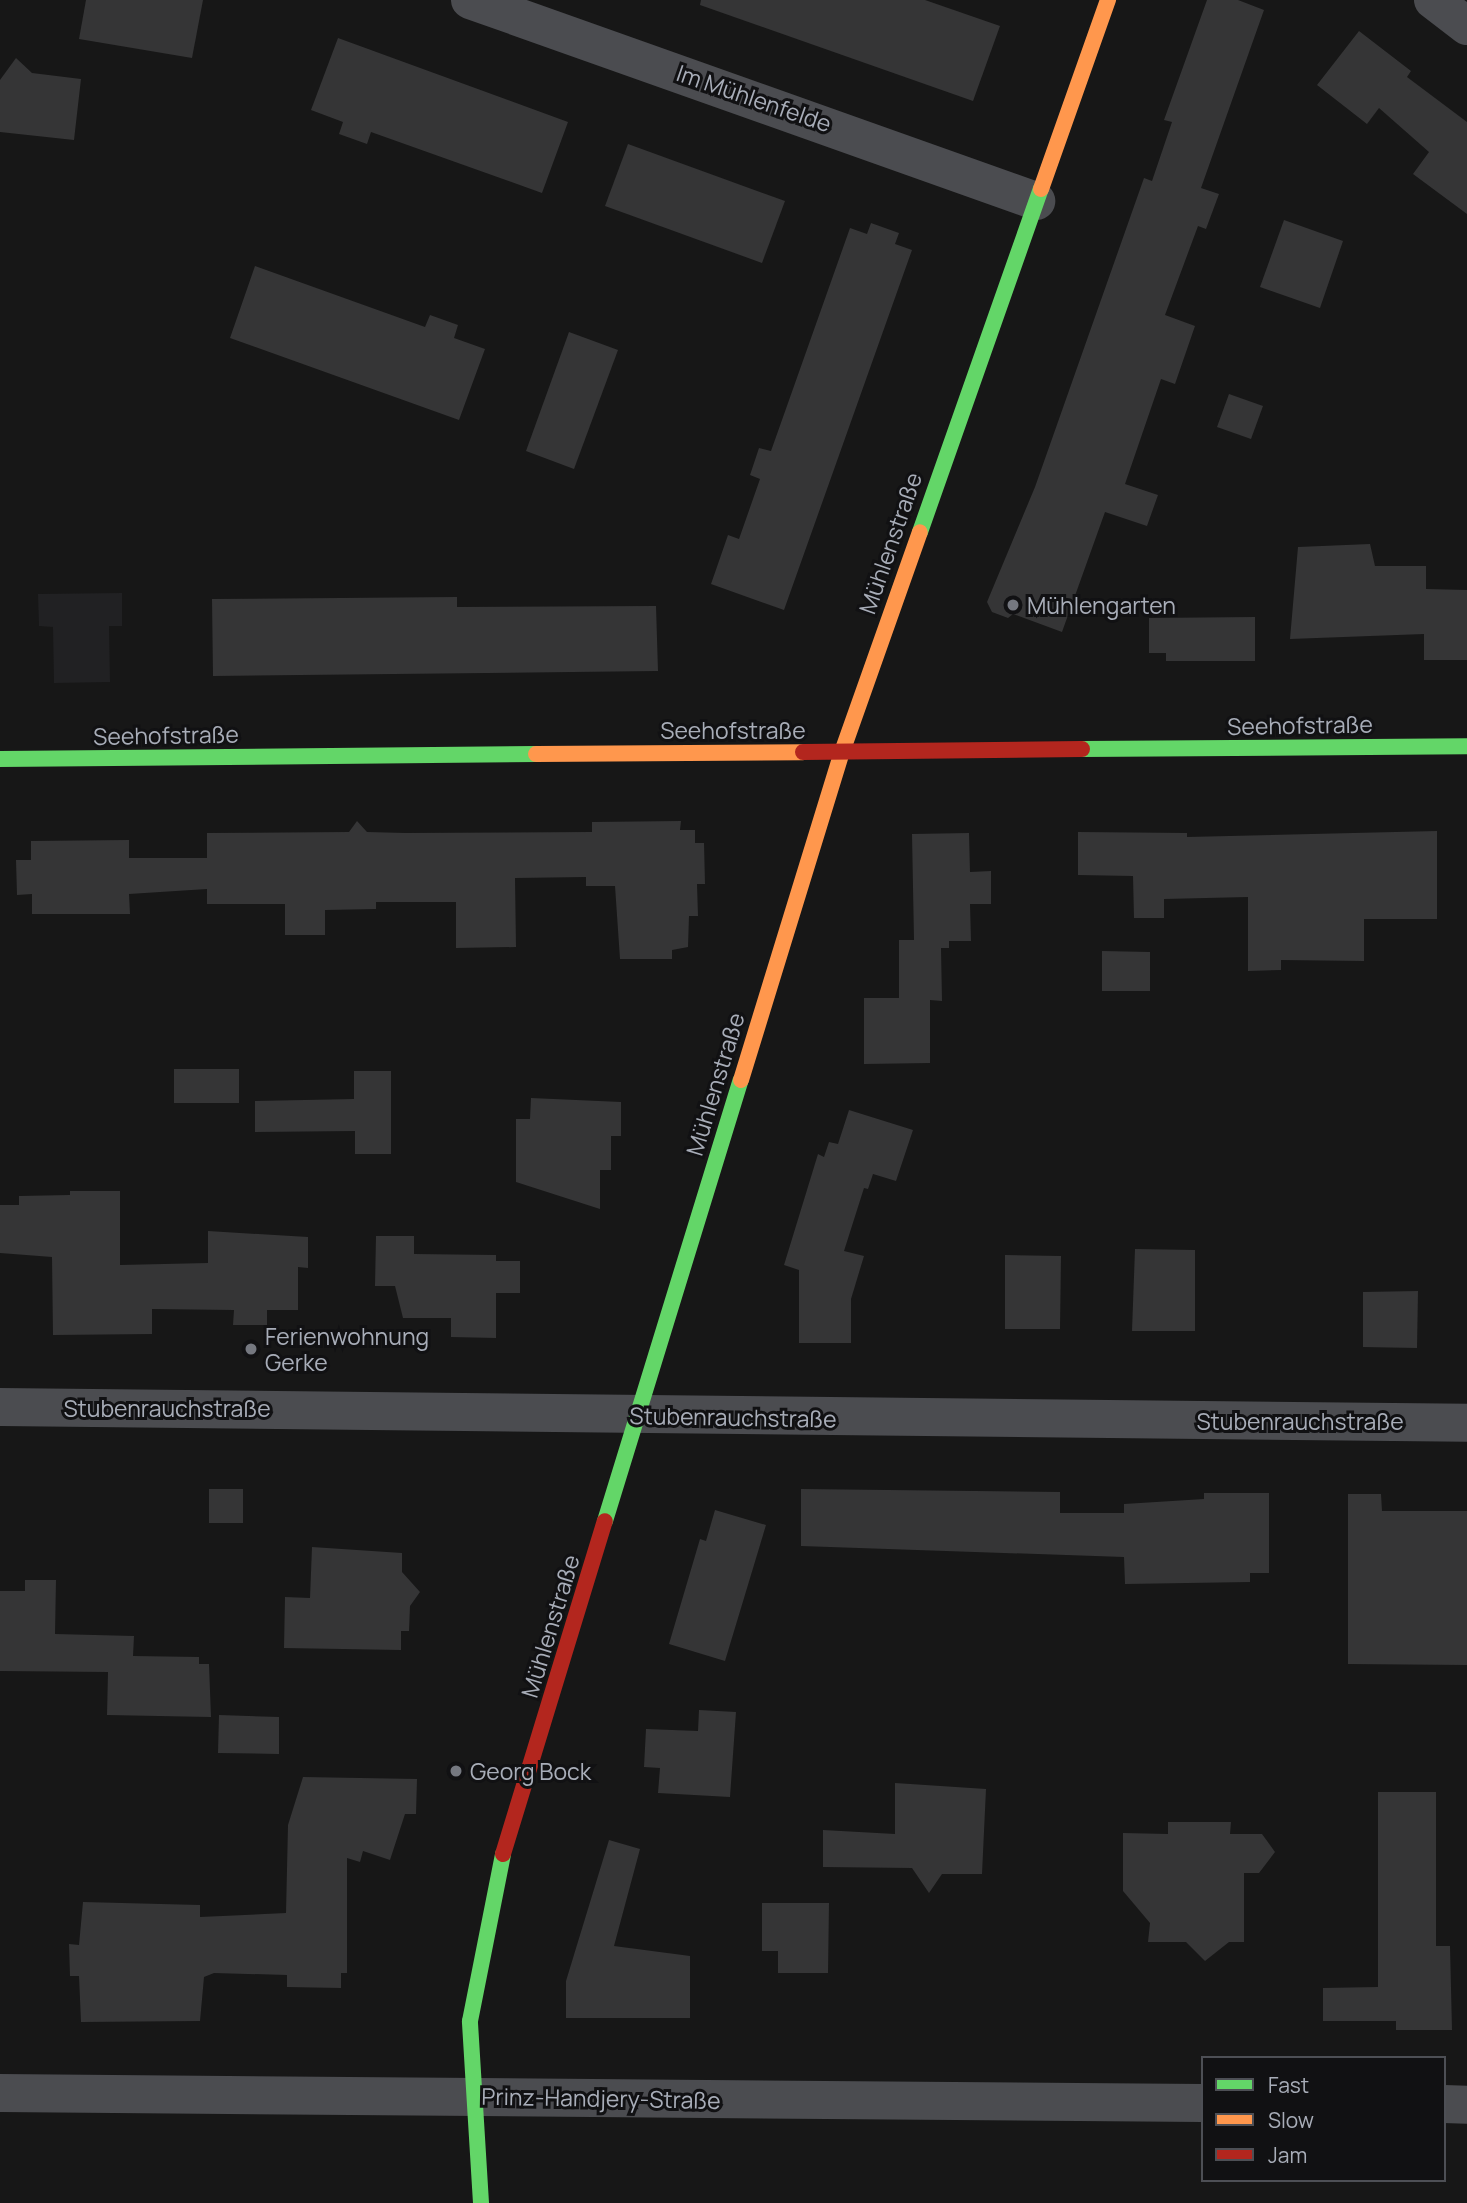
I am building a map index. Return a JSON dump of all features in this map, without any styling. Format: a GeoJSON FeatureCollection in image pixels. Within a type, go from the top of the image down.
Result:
{"type":"FeatureCollection","features":[{"type":"Feature","properties":{"kind":"street","name":"Im Mühlenfelde"},"geometry":{"type":"LineString","coordinates":[[470,0],[1036,201]]}},
{"type":"Feature","properties":{"kind":"street","name":"Mühlenstraße"},"geometry":{"type":"LineString","coordinates":[[481,2203],[471,2096],[470,2021],[500,1865],[842,752],[1108,0]]}},
{"type":"Feature","properties":{"kind":"street"},"geometry":{"type":"LineString","coordinates":[[1433,0],[1467,26]]}},
{"type":"Feature","properties":{"kind":"street","name":"Seehofstraße"},"geometry":{"type":"LineString","coordinates":[[0,759],[1467,746]]}},
{"type":"Feature","properties":{"kind":"street","name":"Stubenrauchstraße"},"geometry":{"type":"LineString","coordinates":[[0,1407],[1467,1423]]}},
{"type":"Feature","properties":{"kind":"street","name":"Prinz-Handjery-Straße"},"geometry":{"type":"LineString","coordinates":[[0,2093],[1201,2103]]}},
{"type":"Feature","properties":{"kind":"street"},"geometry":{"type":"LineString","coordinates":[[1446,2104],[1467,2105]]}},
{"type":"Feature","properties":{"kind":"shaded area"},"geometry":{"type":"Polygon","coordinates":[[[122,593],[122,626],[109,626],[110,682],[54,683],[53,627],[39,626],[38,594],[122,593]]]}},
{"type":"Feature","properties":{"kind":"building"},"geometry":{"type":"Polygon","coordinates":[[[86,0],[203,0],[192,58],[79,39],[86,0]]]}},
{"type":"Feature","properties":{"kind":"building"},"geometry":{"type":"Polygon","coordinates":[[[701,0],[925,0],[1000,26],[973,101],[700,5],[701,0]]]}},
{"type":"Feature","properties":{"kind":"building"},"geometry":{"type":"Polygon","coordinates":[[[1207,0],[1238,0],[1264,10],[1201,188],[1219,194],[1206,229],[1198,226],[1165,315],[1195,326],[1175,384],[1161,379],[1125,484],[1158,495],[1147,526],[1105,512],[1062,632],[1013,614],[1008,618],[992,612],[987,602],[1035,487],[1144,178],[1152,181],[1172,122],[1164,120],[1207,0]]]}},
{"type":"Feature","properties":{"kind":"building"},"geometry":{"type":"Polygon","coordinates":[[[1359,31],[1411,71],[1407,77],[1467,122],[1467,214],[1413,174],[1429,152],[1379,108],[1367,124],[1317,85],[1359,31]]]}},
{"type":"Feature","properties":{"kind":"building"},"geometry":{"type":"Polygon","coordinates":[[[338,38],[568,122],[542,193],[371,132],[367,144],[339,134],[343,122],[311,110],[338,38]]]}},
{"type":"Feature","properties":{"kind":"building"},"geometry":{"type":"Polygon","coordinates":[[[16,58],[32,73],[81,79],[74,140],[0,132],[0,80],[16,58]]]}},
{"type":"Feature","properties":{"kind":"building"},"geometry":{"type":"Polygon","coordinates":[[[628,144],[785,201],[762,263],[605,206],[628,144]]]}},
{"type":"Feature","properties":{"kind":"building"},"geometry":{"type":"Polygon","coordinates":[[[1284,220],[1343,241],[1320,308],[1260,287],[1284,220]]]}},
{"type":"Feature","properties":{"kind":"building"},"geometry":{"type":"Polygon","coordinates":[[[871,223],[899,233],[895,244],[912,250],[784,610],[711,584],[728,535],[739,539],[760,479],[750,475],[759,448],[771,451],[850,228],[867,234],[871,223]]]}},
{"type":"Feature","properties":{"kind":"building"},"geometry":{"type":"Polygon","coordinates":[[[255,266],[425,327],[430,315],[458,325],[454,338],[485,349],[459,420],[230,338],[255,266]]]}},
{"type":"Feature","properties":{"kind":"building"},"geometry":{"type":"Polygon","coordinates":[[[569,332],[618,350],[574,469],[526,451],[569,332]]]}},
{"type":"Feature","properties":{"kind":"building"},"geometry":{"type":"Polygon","coordinates":[[[1229,394],[1263,406],[1251,439],[1217,427],[1229,394]]]}},
{"type":"Feature","properties":{"kind":"building"},"geometry":{"type":"Polygon","coordinates":[[[1370,544],[1375,566],[1426,566],[1426,589],[1467,590],[1467,660],[1424,660],[1424,634],[1290,639],[1298,547],[1370,544]]]}},
{"type":"Feature","properties":{"kind":"building"},"geometry":{"type":"Polygon","coordinates":[[[457,597],[457,607],[656,606],[658,671],[213,676],[212,599],[457,597]]]}},
{"type":"Feature","properties":{"kind":"building"},"geometry":{"type":"Polygon","coordinates":[[[1255,617],[1255,661],[1166,661],[1166,653],[1149,653],[1149,618],[1255,617]]]}},
{"type":"Feature","properties":{"kind":"building"},"geometry":{"type":"Polygon","coordinates":[[[357,821],[367,832],[405,833],[592,832],[592,822],[681,821],[680,830],[695,830],[695,843],[704,843],[705,884],[697,884],[698,916],[689,916],[688,947],[672,950],[672,959],[620,959],[615,886],[586,886],[586,877],[515,878],[516,947],[456,948],[456,902],[376,902],[376,909],[325,910],[325,935],[285,935],[285,904],[207,904],[207,889],[129,894],[130,914],[32,914],[32,894],[17,895],[16,860],[31,860],[31,841],[129,840],[129,858],[207,858],[207,833],[349,832],[357,821]]]}},
{"type":"Feature","properties":{"kind":"building"},"geometry":{"type":"Polygon","coordinates":[[[1437,831],[1437,919],[1364,919],[1364,961],[1281,960],[1281,970],[1248,971],[1248,897],[1164,899],[1164,918],[1134,918],[1133,876],[1078,875],[1078,832],[1187,833],[1187,837],[1437,831]]]}},
{"type":"Feature","properties":{"kind":"building"},"geometry":{"type":"Polygon","coordinates":[[[969,833],[970,872],[991,871],[991,904],[970,904],[971,941],[949,941],[949,948],[941,948],[942,1001],[930,1000],[930,1063],[864,1064],[864,998],[899,998],[899,940],[914,940],[912,834],[969,833]]]}},
{"type":"Feature","properties":{"kind":"building"},"geometry":{"type":"Polygon","coordinates":[[[1102,951],[1150,952],[1150,991],[1102,991],[1102,951]]]}},
{"type":"Feature","properties":{"kind":"building"},"geometry":{"type":"Polygon","coordinates":[[[174,1069],[239,1069],[239,1103],[174,1103],[174,1069]]]}},
{"type":"Feature","properties":{"kind":"building"},"geometry":{"type":"Polygon","coordinates":[[[354,1071],[391,1071],[391,1154],[355,1154],[355,1131],[255,1132],[255,1101],[354,1099],[354,1071]]]}},
{"type":"Feature","properties":{"kind":"building"},"geometry":{"type":"Polygon","coordinates":[[[531,1098],[621,1102],[621,1136],[611,1136],[611,1170],[600,1170],[600,1209],[516,1182],[516,1119],[530,1119],[531,1098]]]}},
{"type":"Feature","properties":{"kind":"building"},"geometry":{"type":"Polygon","coordinates":[[[849,1110],[913,1130],[896,1181],[873,1174],[868,1189],[864,1188],[844,1251],[864,1256],[851,1299],[851,1343],[799,1343],[799,1270],[784,1265],[818,1154],[824,1157],[829,1142],[838,1144],[849,1110]]]}},
{"type":"Feature","properties":{"kind":"building"},"geometry":{"type":"Polygon","coordinates":[[[70,1191],[120,1191],[120,1265],[208,1263],[208,1231],[308,1237],[308,1268],[298,1267],[298,1310],[267,1310],[267,1325],[233,1325],[234,1310],[152,1309],[152,1334],[53,1335],[52,1257],[0,1253],[0,1205],[19,1205],[19,1196],[70,1195],[70,1191]]]}},
{"type":"Feature","properties":{"kind":"building"},"geometry":{"type":"Polygon","coordinates":[[[376,1236],[414,1236],[414,1254],[496,1255],[496,1261],[520,1261],[520,1293],[496,1293],[496,1338],[451,1337],[451,1318],[403,1318],[395,1286],[375,1286],[376,1236]]]}},
{"type":"Feature","properties":{"kind":"building"},"geometry":{"type":"Polygon","coordinates":[[[1135,1249],[1195,1250],[1195,1331],[1132,1331],[1135,1249]]]}},
{"type":"Feature","properties":{"kind":"building"},"geometry":{"type":"Polygon","coordinates":[[[1005,1255],[1061,1256],[1060,1329],[1005,1329],[1005,1255]]]}},
{"type":"Feature","properties":{"kind":"building"},"geometry":{"type":"Polygon","coordinates":[[[1418,1291],[1417,1348],[1363,1347],[1363,1292],[1418,1291]]]}},
{"type":"Feature","properties":{"kind":"building"},"geometry":{"type":"Polygon","coordinates":[[[209,1489],[243,1489],[243,1523],[209,1523],[209,1489]]]}},
{"type":"Feature","properties":{"kind":"building"},"geometry":{"type":"Polygon","coordinates":[[[801,1489],[1060,1492],[1060,1513],[1124,1513],[1124,1504],[1204,1499],[1204,1493],[1269,1493],[1269,1573],[1250,1573],[1250,1582],[1125,1584],[1124,1557],[801,1546],[801,1489]]]}},
{"type":"Feature","properties":{"kind":"building"},"geometry":{"type":"Polygon","coordinates":[[[1348,1494],[1381,1494],[1382,1511],[1467,1511],[1467,1665],[1348,1664],[1348,1494]]]}},
{"type":"Feature","properties":{"kind":"building"},"geometry":{"type":"Polygon","coordinates":[[[715,1510],[766,1525],[725,1661],[669,1644],[700,1539],[706,1541],[715,1510]]]}},
{"type":"Feature","properties":{"kind":"building"},"geometry":{"type":"Polygon","coordinates":[[[312,1547],[402,1553],[402,1572],[420,1592],[410,1606],[409,1631],[401,1631],[401,1650],[284,1648],[285,1597],[310,1598],[312,1547]]]}},
{"type":"Feature","properties":{"kind":"building"},"geometry":{"type":"Polygon","coordinates":[[[25,1580],[56,1580],[55,1634],[134,1636],[133,1656],[199,1657],[199,1664],[209,1664],[211,1717],[107,1715],[108,1672],[0,1671],[0,1591],[25,1591],[25,1580]]]}},
{"type":"Feature","properties":{"kind":"building"},"geometry":{"type":"Polygon","coordinates":[[[699,1710],[736,1712],[730,1797],[658,1793],[660,1768],[644,1767],[646,1729],[698,1731],[699,1710]]]}},
{"type":"Feature","properties":{"kind":"building"},"geometry":{"type":"Polygon","coordinates":[[[219,1715],[279,1717],[279,1754],[218,1753],[219,1715]]]}},
{"type":"Feature","properties":{"kind":"building"},"geometry":{"type":"Polygon","coordinates":[[[303,1777],[417,1779],[416,1814],[405,1814],[390,1860],[363,1851],[360,1862],[347,1858],[347,1973],[341,1973],[341,1988],[287,1987],[287,1975],[214,1973],[204,1977],[200,2021],[81,2022],[79,1976],[70,1976],[69,1944],[79,1945],[83,1902],[200,1905],[200,1917],[286,1913],[288,1825],[303,1777]]]}},
{"type":"Feature","properties":{"kind":"building"},"geometry":{"type":"Polygon","coordinates":[[[895,1783],[986,1789],[982,1874],[942,1874],[929,1893],[912,1868],[823,1867],[823,1830],[895,1834],[895,1783]]]}},
{"type":"Feature","properties":{"kind":"building"},"geometry":{"type":"Polygon","coordinates":[[[1378,1792],[1436,1792],[1436,1946],[1450,1946],[1452,2030],[1396,2030],[1396,2021],[1323,2021],[1323,1988],[1378,1987],[1378,1792]]]}},
{"type":"Feature","properties":{"kind":"building"},"geometry":{"type":"Polygon","coordinates":[[[1168,1822],[1231,1822],[1230,1834],[1262,1834],[1275,1852],[1259,1873],[1244,1873],[1244,1942],[1229,1942],[1205,1961],[1186,1942],[1148,1942],[1150,1923],[1123,1891],[1123,1833],[1168,1834],[1168,1822]]]}},
{"type":"Feature","properties":{"kind":"building"},"geometry":{"type":"Polygon","coordinates":[[[609,1840],[640,1849],[614,1946],[690,1956],[690,2018],[566,2018],[566,1981],[609,1840]]]}},
{"type":"Feature","properties":{"kind":"building"},"geometry":{"type":"Polygon","coordinates":[[[762,1903],[829,1903],[828,1973],[778,1973],[778,1951],[762,1951],[762,1903]]]}},
{"type":"Feature","properties":{"kind":"traffic: fast"},"geometry":{"type":"LineString","coordinates":[[920,532],[1041,189]]}},
{"type":"Feature","properties":{"kind":"traffic: fast"},"geometry":{"type":"LineString","coordinates":[[1082,749],[1467,746]]}},
{"type":"Feature","properties":{"kind":"traffic: fast"},"geometry":{"type":"LineString","coordinates":[[0,759],[536,754]]}},
{"type":"Feature","properties":{"kind":"traffic: fast"},"geometry":{"type":"LineString","coordinates":[[605,1521],[741,1080]]}},
{"type":"Feature","properties":{"kind":"traffic: fast"},"geometry":{"type":"LineString","coordinates":[[481,2203],[470,2021],[503,1854]]}},
{"type":"Feature","properties":{"kind":"traffic: slow"},"geometry":{"type":"LineString","coordinates":[[1041,189],[1108,0]]}},
{"type":"Feature","properties":{"kind":"traffic: slow"},"geometry":{"type":"LineString","coordinates":[[741,1080],[842,752],[920,532]]}},
{"type":"Feature","properties":{"kind":"traffic: slow"},"geometry":{"type":"LineString","coordinates":[[536,754],[803,752]]}},
{"type":"Feature","properties":{"kind":"traffic: jam"},"geometry":{"type":"LineString","coordinates":[[803,752],[1082,749]]}},
{"type":"Feature","properties":{"kind":"traffic: jam"},"geometry":{"type":"LineString","coordinates":[[503,1854],[605,1521]]}},
{"type":"Feature","properties":{"kind":"place","name":"Mühlengarten"},"geometry":{"type":"Point","coordinates":[1013,605]}},
{"type":"Feature","properties":{"kind":"place","name":"Ferienwohnung Gerke"},"geometry":{"type":"Point","coordinates":[251,1349]}},
{"type":"Feature","properties":{"kind":"place","name":"Georg Bock"},"geometry":{"type":"Point","coordinates":[456,1771]}}]}
